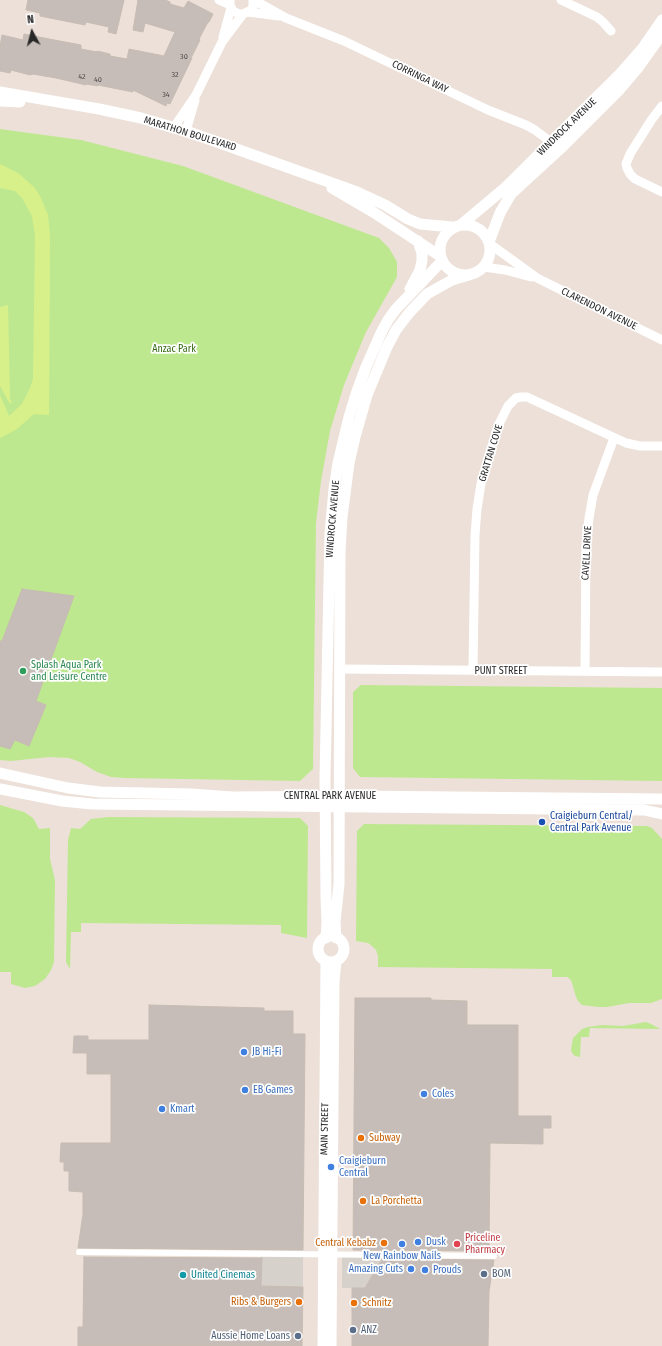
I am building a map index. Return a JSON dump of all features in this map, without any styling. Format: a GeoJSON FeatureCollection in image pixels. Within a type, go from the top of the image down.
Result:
{"type":"FeatureCollection","features":[{"type":"Feature","properties":{"kind":"street"},"geometry":{"type":"LineString","coordinates":[[219,0],[230,4],[222,42]]}},
{"type":"Feature","properties":{"kind":"street"},"geometry":{"type":"LineString","coordinates":[[174,127],[196,95],[222,42],[245,13],[253,7],[254,0]]}},
{"type":"Feature","properties":{"kind":"street","name":"CORRINGA WAY"},"geometry":{"type":"LineString","coordinates":[[254,0],[286,18],[344,41],[488,110],[535,130],[555,146]]}},
{"type":"Feature","properties":{"kind":"street"},"geometry":{"type":"LineString","coordinates":[[562,0],[596,17],[611,31]]}},
{"type":"Feature","properties":{"kind":"street","name":"CORRINGA WAY"},"geometry":{"type":"LineString","coordinates":[[230,4],[236,13],[264,14],[286,18]]}},
{"type":"Feature","properties":{"kind":"street","name":"WINDROCK AVENUE"},"geometry":{"type":"LineString","coordinates":[[490,243],[500,213],[511,194],[642,49],[662,20]]}},
{"type":"Feature","properties":{"kind":"street","name":"WINDROCK AVENUE"},"geometry":{"type":"LineString","coordinates":[[457,226],[555,146],[620,89],[650,52],[662,34]]}},
{"type":"Feature","properties":{"kind":"street","name":"MARATHON BOULEVARD"},"geometry":{"type":"LineString","coordinates":[[0,92],[131,116],[174,127],[357,192],[420,224],[457,226]]}},
{"type":"Feature","properties":{"kind":"street"},"geometry":{"type":"LineString","coordinates":[[186,131],[196,95]]}},
{"type":"Feature","properties":{"kind":"street","name":"MARATHON BOULEVARD"},"geometry":{"type":"LineString","coordinates":[[0,101],[65,103]]}},
{"type":"Feature","properties":{"kind":"street"},"geometry":{"type":"LineString","coordinates":[[662,106],[630,154],[626,164],[630,174],[636,179],[662,192]]}},
{"type":"Feature","properties":{"kind":"street","name":"MARATHON BOULEVARD"},"geometry":{"type":"LineString","coordinates":[[311,176],[373,212],[418,241],[441,259]]}},
{"type":"Feature","properties":{"kind":"street"},"geometry":{"type":"LineString","coordinates":[[471,225],[479,228],[485,234],[490,243],[489,256],[484,267],[469,275],[453,273],[446,268],[441,259],[439,248],[441,240],[446,233],[457,226],[471,225]]}},
{"type":"Feature","properties":{"kind":"street"},"geometry":{"type":"LineString","coordinates":[[406,297],[420,270],[422,261],[422,253],[418,241]]}},
{"type":"Feature","properties":{"kind":"street","name":"CLARENDON AVENUE"},"geometry":{"type":"LineString","coordinates":[[490,243],[537,278],[662,340]]}},
{"type":"Feature","properties":{"kind":"street","name":"WINDROCK AVENUE"},"geometry":{"type":"LineString","coordinates":[[326,801],[330,533],[334,489],[348,417],[366,367],[381,332],[388,320],[406,297],[428,277],[441,259]]}},
{"type":"Feature","properties":{"kind":"street","name":"CLARENDON AVENUE"},"geometry":{"type":"LineString","coordinates":[[484,267],[505,270],[537,278]]}},
{"type":"Feature","properties":{"kind":"street","name":"WINDROCK AVENUE"},"geometry":{"type":"LineString","coordinates":[[339,801],[339,637],[342,517],[355,437],[367,395],[387,347],[396,330],[409,313],[427,294],[452,280],[469,275]]}},
{"type":"Feature","properties":{"kind":"street","name":"GRATTAN COVE"},"geometry":{"type":"LineString","coordinates":[[473,670],[475,535],[479,498],[491,450],[508,406],[516,398],[527,397],[626,443],[633,445],[662,446]]}},
{"type":"Feature","properties":{"kind":"street","name":"CAVELL DRIVE"},"geometry":{"type":"LineString","coordinates":[[585,671],[586,543],[589,518],[594,495],[614,438]]}},
{"type":"Feature","properties":{"kind":"street"},"geometry":{"type":"LineString","coordinates":[[328,669],[340,669]]}},
{"type":"Feature","properties":{"kind":"street","name":"PUNT STREET"},"geometry":{"type":"LineString","coordinates":[[340,669],[662,672]]}},
{"type":"Feature","properties":{"kind":"street","name":"CENTRAL PARK AVENUE"},"geometry":{"type":"LineString","coordinates":[[0,773],[68,788],[100,792],[192,794],[326,801]]}},
{"type":"Feature","properties":{"kind":"street","name":"CENTRAL PARK AVENUE"},"geometry":{"type":"LineString","coordinates":[[0,789],[62,801],[92,804],[662,799]]}},
{"type":"Feature","properties":{"kind":"street"},"geometry":{"type":"LineString","coordinates":[[326,801],[326,898],[327,922],[331,938]]}},
{"type":"Feature","properties":{"kind":"street"},"geometry":{"type":"LineString","coordinates":[[331,938],[341,942],[343,948],[341,957],[331,961],[321,957],[318,951],[319,945],[331,938],[335,922],[339,884],[339,801]]}},
{"type":"Feature","properties":{"kind":"street","name":"CENTRAL PARK AVENUE"},"geometry":{"type":"LineString","coordinates":[[339,801],[644,810],[662,814]]}},
{"type":"Feature","properties":{"kind":"street","name":"MAIN STREET"},"geometry":{"type":"LineString","coordinates":[[323,1346],[328,1254],[334,982],[331,961]]}},
{"type":"Feature","properties":{"kind":"street"},"geometry":{"type":"LineString","coordinates":[[79,1252],[494,1256]]}},
{"type":"Feature","properties":{"kind":"street","name":"MAIN STREET"},"geometry":{"type":"LineString","coordinates":[[328,1254],[331,1346]]}},
{"type":"Feature","properties":{"kind":"green space","name":"Anzac Park"},"geometry":{"type":"Polygon","coordinates":[[[0,129],[81,140],[183,166],[379,238],[389,248],[397,262],[397,277],[366,332],[344,385],[330,431],[321,481],[316,523],[313,769],[300,781],[124,778],[111,777],[97,772],[80,762],[69,758],[49,757],[11,761],[0,760],[0,129]]]}},
{"type":"Feature","properties":{"kind":"green space"},"geometry":{"type":"Polygon","coordinates":[[[0,164],[18,173],[34,187],[40,196],[48,215],[50,235],[49,415],[34,414],[17,429],[0,438],[0,395],[9,416],[22,404],[33,379],[35,236],[32,216],[22,198],[15,191],[0,188],[0,164]]]}},
{"type":"Feature","properties":{"kind":"green space"},"geometry":{"type":"Polygon","coordinates":[[[8,305],[10,399],[12,402],[10,404],[0,386],[0,307],[8,305]]]}},
{"type":"Feature","properties":{"kind":"green space"},"geometry":{"type":"Polygon","coordinates":[[[361,685],[662,688],[662,781],[360,777],[353,768],[353,692],[361,685]]]}},
{"type":"Feature","properties":{"kind":"green space"},"geometry":{"type":"Polygon","coordinates":[[[0,805],[24,812],[33,818],[39,829],[50,828],[50,859],[55,880],[54,962],[45,979],[35,986],[25,988],[11,984],[11,972],[0,972],[0,805]]]}},
{"type":"Feature","properties":{"kind":"green space"},"geometry":{"type":"Polygon","coordinates":[[[108,817],[300,818],[308,826],[307,938],[281,933],[281,925],[81,923],[81,932],[71,932],[70,969],[66,962],[68,840],[71,828],[80,829],[91,819],[108,817]]]}},
{"type":"Feature","properties":{"kind":"green space"},"geometry":{"type":"Polygon","coordinates":[[[364,824],[647,826],[652,828],[662,839],[662,999],[651,1003],[629,1003],[607,1007],[582,1005],[576,997],[570,979],[567,977],[552,977],[552,969],[378,967],[378,956],[376,950],[368,943],[356,941],[357,831],[364,824]]]}},
{"type":"Feature","properties":{"kind":"green space"},"geometry":{"type":"Polygon","coordinates":[[[646,1022],[660,1029],[590,1028],[589,1037],[581,1037],[580,1057],[575,1056],[572,1053],[573,1038],[582,1029],[602,1025],[623,1026],[646,1022]]]}},
{"type":"Feature","properties":{"kind":"shaded area"},"geometry":{"type":"Polygon","coordinates":[[[261,1254],[303,1254],[303,1287],[261,1286],[261,1254]]]}},
{"type":"Feature","properties":{"kind":"shaded area"},"geometry":{"type":"Polygon","coordinates":[[[342,1255],[384,1255],[365,1288],[342,1288],[342,1255]]]}},
{"type":"Feature","properties":{"kind":"building"},"geometry":{"type":"Polygon","coordinates":[[[28,0],[124,0],[116,34],[108,32],[109,27],[86,22],[85,25],[40,16],[40,13],[26,10],[28,0]]]}},
{"type":"Feature","properties":{"kind":"building"},"geometry":{"type":"Polygon","coordinates":[[[138,0],[165,0],[170,2],[170,4],[184,8],[188,1],[213,14],[199,39],[200,40],[192,58],[170,104],[167,103],[166,106],[133,90],[133,92],[98,85],[86,85],[11,70],[10,73],[0,71],[0,46],[2,35],[23,40],[24,34],[81,45],[81,49],[97,51],[110,54],[110,56],[127,59],[129,49],[164,56],[175,32],[145,23],[143,32],[133,30],[138,0]]]}},
{"type":"Feature","properties":{"kind":"building","name":"Splash Aqua Park and Leisure Centre"},"geometry":{"type":"Polygon","coordinates":[[[22,589],[74,596],[36,701],[46,705],[29,746],[15,740],[10,749],[0,746],[0,641],[2,641],[22,589]]]}},
{"type":"Feature","properties":{"kind":"building"},"geometry":{"type":"Polygon","coordinates":[[[355,998],[431,998],[431,1000],[467,1001],[467,1025],[518,1025],[518,1116],[551,1116],[551,1128],[543,1128],[543,1144],[490,1143],[489,1251],[353,1250],[355,998]]]}},
{"type":"Feature","properties":{"kind":"building"},"geometry":{"type":"Polygon","coordinates":[[[149,1005],[264,1008],[264,1011],[293,1011],[293,1034],[305,1034],[303,1250],[78,1248],[83,1214],[83,1192],[69,1191],[69,1171],[64,1171],[64,1162],[60,1162],[61,1143],[111,1143],[111,1074],[87,1074],[87,1053],[73,1053],[74,1036],[88,1036],[88,1040],[149,1040],[149,1005]]]}},
{"type":"Feature","properties":{"kind":"building"},"geometry":{"type":"Polygon","coordinates":[[[84,1257],[262,1258],[261,1286],[303,1287],[302,1346],[78,1346],[78,1327],[83,1327],[84,1257]]]}},
{"type":"Feature","properties":{"kind":"building"},"geometry":{"type":"Polygon","coordinates":[[[382,1259],[494,1260],[489,1291],[488,1346],[352,1346],[352,1288],[365,1288],[382,1259]]]}},
{"type":"Feature","properties":{"kind":"place","name":"Splash Aqua Park and Leisure Centre"},"geometry":{"type":"Point","coordinates":[23,671]}},
{"type":"Feature","properties":{"kind":"place","name":"Craigieburn Central/ Central Park Avenue"},"geometry":{"type":"Point","coordinates":[542,822]}},
{"type":"Feature","properties":{"kind":"place","name":"JB Hi-Fi"},"geometry":{"type":"Point","coordinates":[244,1052]}},
{"type":"Feature","properties":{"kind":"place","name":"EB Games"},"geometry":{"type":"Point","coordinates":[245,1090]}},
{"type":"Feature","properties":{"kind":"place","name":"Coles"},"geometry":{"type":"Point","coordinates":[424,1094]}},
{"type":"Feature","properties":{"kind":"place","name":"Kmart"},"geometry":{"type":"Point","coordinates":[162,1109]}},
{"type":"Feature","properties":{"kind":"place","name":"Subway"},"geometry":{"type":"Point","coordinates":[361,1138]}},
{"type":"Feature","properties":{"kind":"place","name":"Craigieburn Central"},"geometry":{"type":"Point","coordinates":[331,1167]}},
{"type":"Feature","properties":{"kind":"place","name":"La Porchetta"},"geometry":{"type":"Point","coordinates":[363,1201]}},
{"type":"Feature","properties":{"kind":"place","name":"Dusk"},"geometry":{"type":"Point","coordinates":[418,1242]}},
{"type":"Feature","properties":{"kind":"place","name":"Central Kebabz"},"geometry":{"type":"Point","coordinates":[384,1243]}},
{"type":"Feature","properties":{"kind":"place","name":"New Rainbow Nails"},"geometry":{"type":"Point","coordinates":[402,1244]}},
{"type":"Feature","properties":{"kind":"place","name":"Priceline Pharmacy"},"geometry":{"type":"Point","coordinates":[457,1244]}},
{"type":"Feature","properties":{"kind":"place","name":"Amazing Cuts"},"geometry":{"type":"Point","coordinates":[411,1269]}},
{"type":"Feature","properties":{"kind":"place","name":"Prouds"},"geometry":{"type":"Point","coordinates":[425,1270]}},
{"type":"Feature","properties":{"kind":"place","name":"BOM"},"geometry":{"type":"Point","coordinates":[484,1274]}},
{"type":"Feature","properties":{"kind":"place","name":"United Cinemas"},"geometry":{"type":"Point","coordinates":[183,1275]}},
{"type":"Feature","properties":{"kind":"place","name":"Ribs & Burgers"},"geometry":{"type":"Point","coordinates":[299,1302]}},
{"type":"Feature","properties":{"kind":"place","name":"Schnitz"},"geometry":{"type":"Point","coordinates":[354,1303]}},
{"type":"Feature","properties":{"kind":"place","name":"ANZ"},"geometry":{"type":"Point","coordinates":[353,1330]}},
{"type":"Feature","properties":{"kind":"place","name":"Aussie Home Loans"},"geometry":{"type":"Point","coordinates":[298,1336]}}]}
